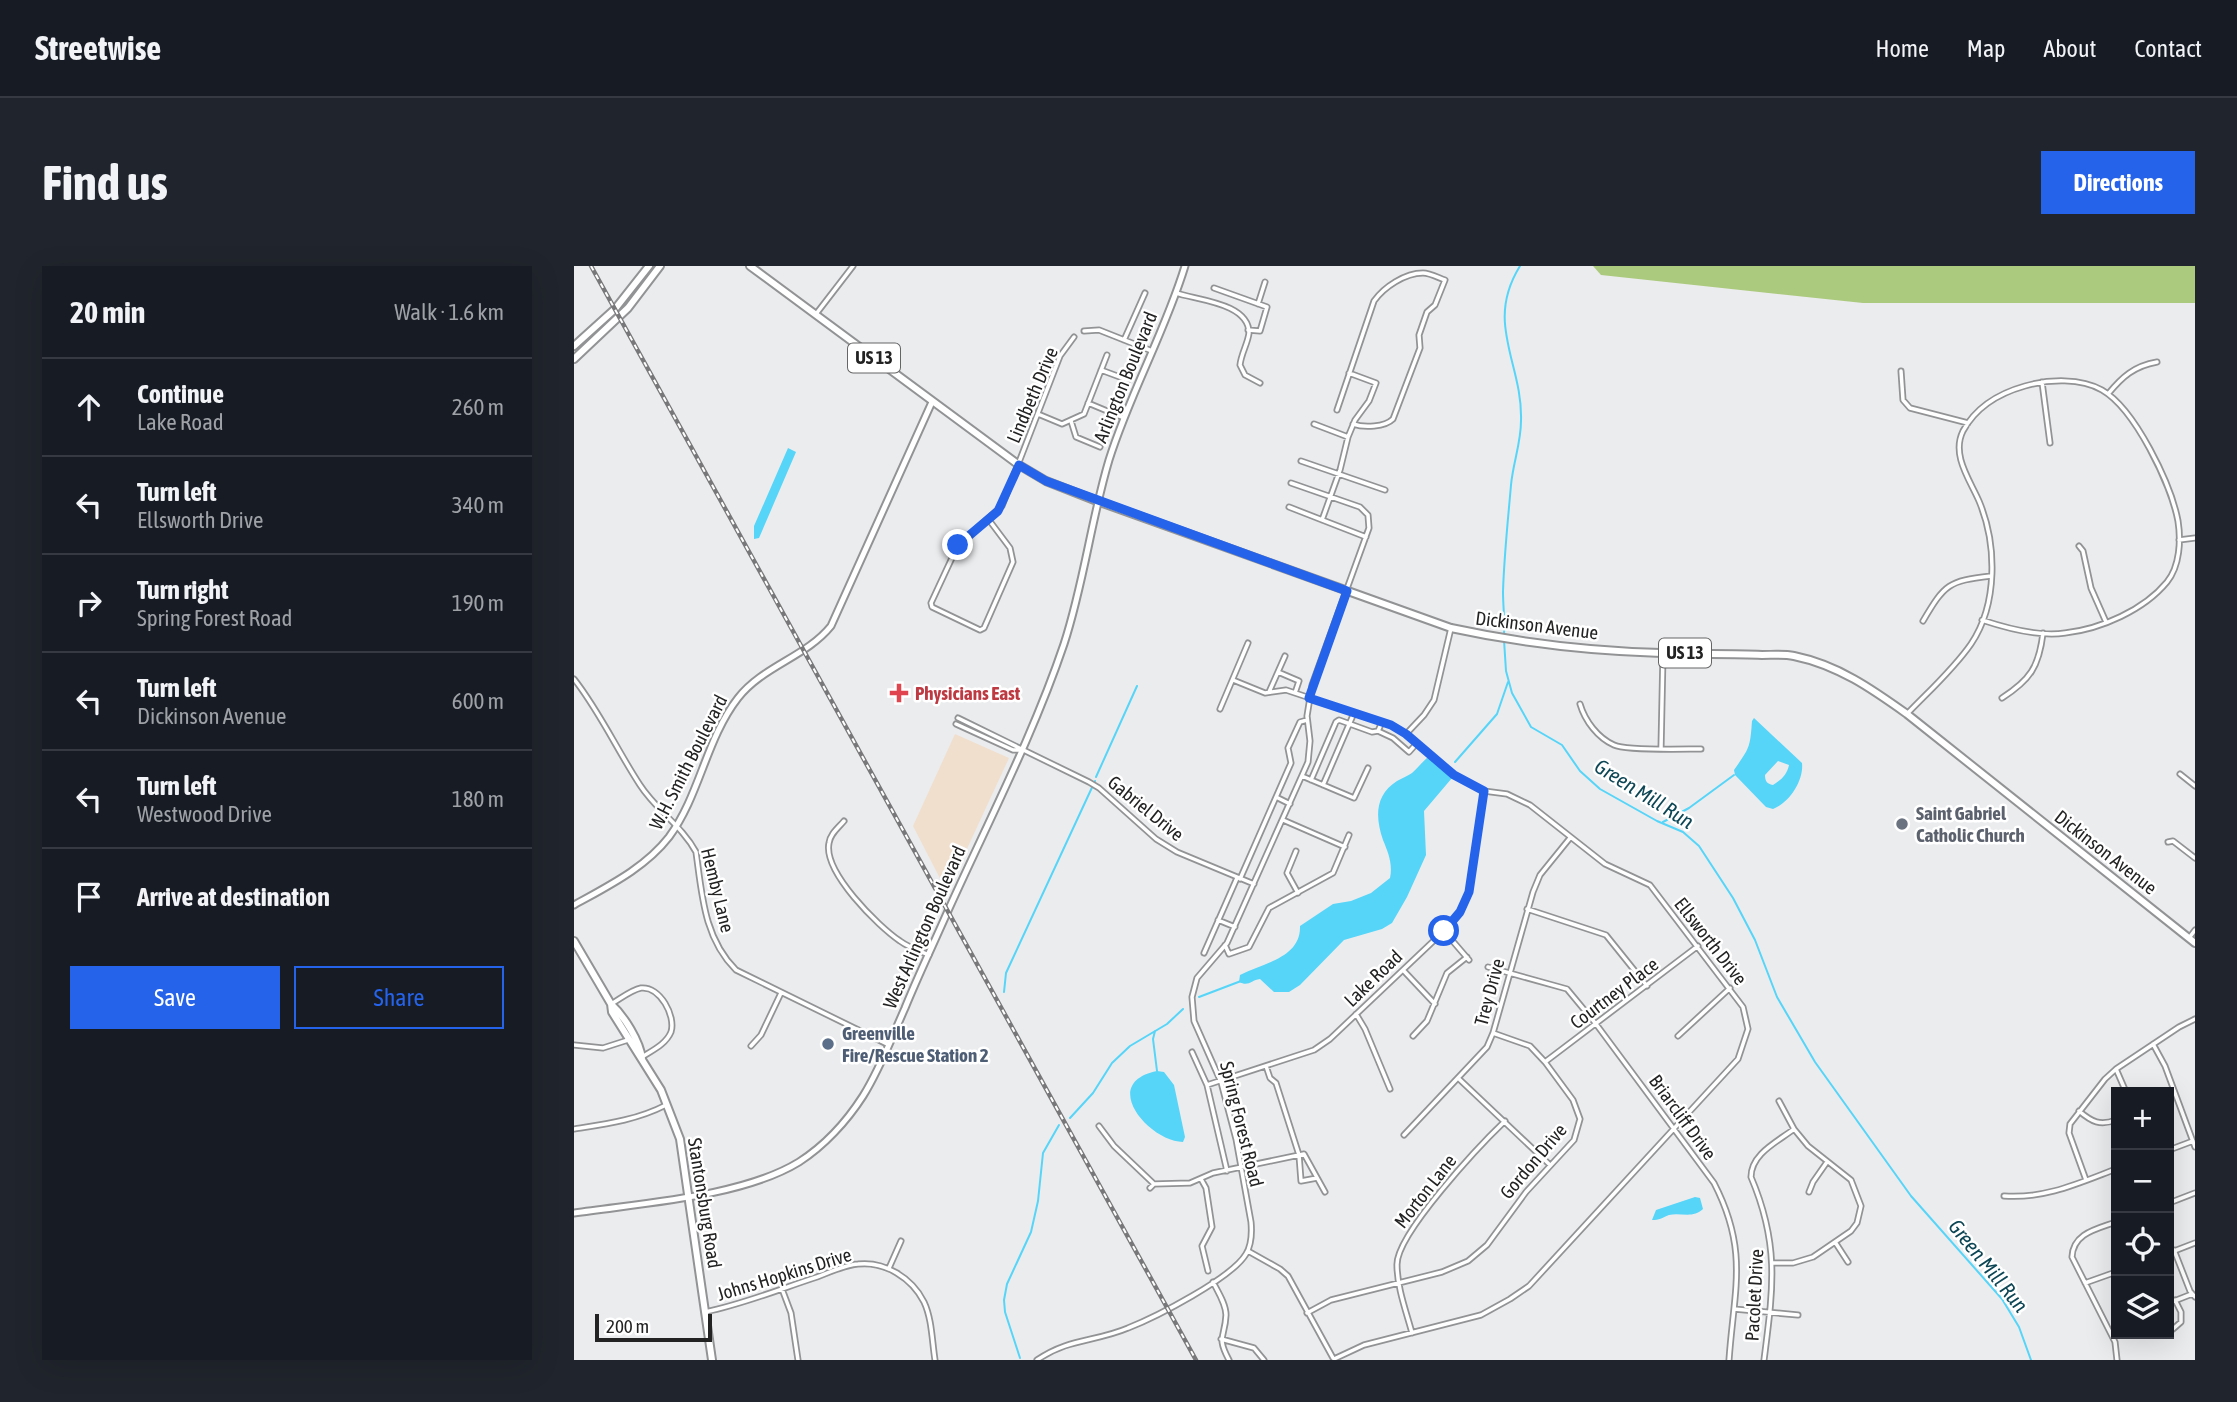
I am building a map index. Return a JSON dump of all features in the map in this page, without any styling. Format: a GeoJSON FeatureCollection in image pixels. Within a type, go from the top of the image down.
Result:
{"type":"FeatureCollection","features":[{"type":"Feature","properties":{"kind":"main road"},"geometry":{"type":"LineString","coordinates":[[574,346],[615,309],[649,266]]}},
{"type":"Feature","properties":{"kind":"main road"},"geometry":{"type":"LineString","coordinates":[[574,359],[628,307],[660,266]]}},
{"type":"Feature","properties":{"kind":"main road","name":"Dickinson Avenue"},"geometry":{"type":"LineString","coordinates":[[750,266],[1019,465],[1046,481],[1097,501],[1451,628],[1520,642],[1663,654],[1736,653],[1793,656],[1832,668],[1864,683],[1907,714],[2192,941]]}},
{"type":"Feature","properties":{"kind":"main road","name":"Arlington Boulevard"},"geometry":{"type":"LineString","coordinates":[[1097,501],[1124,418],[1185,266]]}},
{"type":"Feature","properties":{"kind":"main road","name":"W.H. Smith Boulevard"},"geometry":{"type":"LineString","coordinates":[[574,905],[651,857],[677,825],[723,720],[738,697],[761,675],[821,637],[831,626],[932,402]]}},
{"type":"Feature","properties":{"kind":"main road","name":"West Arlington Boulevard"},"geometry":{"type":"LineString","coordinates":[[574,1213],[689,1196],[758,1181],[799,1162],[811,1153],[827,1140],[854,1109],[889,1045],[1021,750],[1065,643],[1094,528],[1097,501]]}},
{"type":"Feature","properties":{"kind":"main road","name":"Stantonsburg Road"},"geometry":{"type":"LineString","coordinates":[[574,941],[642,1051],[642,1058]]}},
{"type":"Feature","properties":{"kind":"main road","name":"Stantonsburg Road"},"geometry":{"type":"LineString","coordinates":[[611,1003],[612,1012],[668,1104],[680,1139],[712,1360]]}},
{"type":"Feature","properties":{"kind":"street"},"geometry":{"type":"LineString","coordinates":[[816,314],[853,266]]}},
{"type":"Feature","properties":{"kind":"street"},"geometry":{"type":"LineString","coordinates":[[1337,410],[1378,296],[1399,279],[1423,273],[1445,280],[1435,305],[1427,312],[1419,335],[1420,348],[1393,419],[1389,424],[1353,424]]}},
{"type":"Feature","properties":{"kind":"street"},"geometry":{"type":"LineString","coordinates":[[1258,304],[1265,282]]}},
{"type":"Feature","properties":{"kind":"street"},"geometry":{"type":"LineString","coordinates":[[1214,289],[1267,307],[1259,331],[1248,330]]}},
{"type":"Feature","properties":{"kind":"street"},"geometry":{"type":"LineString","coordinates":[[1124,340],[1145,293]]}},
{"type":"Feature","properties":{"kind":"street"},"geometry":{"type":"LineString","coordinates":[[1176,293],[1231,307],[1246,321],[1248,330],[1240,365],[1245,375],[1260,383]]}},
{"type":"Feature","properties":{"kind":"street"},"geometry":{"type":"LineString","coordinates":[[1231,307],[1234,295]]}},
{"type":"Feature","properties":{"kind":"street"},"geometry":{"type":"LineString","coordinates":[[1084,331],[1100,330],[1152,351]]}},
{"type":"Feature","properties":{"kind":"street","name":"Lindbeth Drive"},"geometry":{"type":"LineString","coordinates":[[989,520],[1010,548],[1013,562],[982,629],[930,605],[958,545],[1002,506],[1060,356],[1074,337]]}},
{"type":"Feature","properties":{"kind":"street"},"geometry":{"type":"LineString","coordinates":[[1038,414],[1062,424],[1084,414],[1107,355]]}},
{"type":"Feature","properties":{"kind":"street"},"geometry":{"type":"LineString","coordinates":[[2108,394],[2129,372],[2145,364],[2157,362]]}},
{"type":"Feature","properties":{"kind":"street"},"geometry":{"type":"LineString","coordinates":[[1101,370],[1128,380]]}},
{"type":"Feature","properties":{"kind":"street"},"geometry":{"type":"LineString","coordinates":[[1901,371],[1903,400],[1910,408],[1968,423]]}},
{"type":"Feature","properties":{"kind":"street"},"geometry":{"type":"LineString","coordinates":[[1322,520],[1353,424],[1369,401],[1376,383],[1349,373]]}},
{"type":"Feature","properties":{"kind":"street"},"geometry":{"type":"LineString","coordinates":[[2042,382],[2050,443]]}},
{"type":"Feature","properties":{"kind":"street"},"geometry":{"type":"LineString","coordinates":[[1907,714],[1971,644],[1982,620],[1992,576],[1992,554],[1984,516],[1961,460],[1961,435],[1968,423],[1988,402],[2003,393],[2042,382],[2084,382],[2108,394],[2123,410],[2154,456],[2174,507],[2179,540],[2178,556],[2169,581],[2144,603],[2122,616],[2065,634],[2043,633],[1982,620]]}},
{"type":"Feature","properties":{"kind":"street"},"geometry":{"type":"LineString","coordinates":[[1088,403],[1124,418]]}},
{"type":"Feature","properties":{"kind":"street"},"geometry":{"type":"LineString","coordinates":[[1071,421],[1076,438],[1100,447]]}},
{"type":"Feature","properties":{"kind":"street"},"geometry":{"type":"LineString","coordinates":[[1314,424],[1348,437]]}},
{"type":"Feature","properties":{"kind":"street"},"geometry":{"type":"LineString","coordinates":[[1301,461],[1385,490]]}},
{"type":"Feature","properties":{"kind":"street"},"geometry":{"type":"LineString","coordinates":[[1289,507],[1366,537],[1369,528],[1368,515],[1360,507],[1291,482]]}},
{"type":"Feature","properties":{"kind":"street","name":"Spring Forest Road"},"geometry":{"type":"LineString","coordinates":[[1248,1251],[1252,1235],[1251,1222],[1241,1168],[1221,1082],[1194,1021],[1192,997],[1198,978],[1225,945],[1235,927],[1308,762],[1309,698],[1366,537]]}},
{"type":"Feature","properties":{"kind":"street"},"geometry":{"type":"LineString","coordinates":[[2179,540],[2195,538]]}},
{"type":"Feature","properties":{"kind":"street"},"geometry":{"type":"LineString","coordinates":[[2079,546],[2083,551],[2091,588],[2106,622]]}},
{"type":"Feature","properties":{"kind":"street"},"geometry":{"type":"LineString","coordinates":[[1923,621],[1939,592],[1948,586],[1959,579],[1992,576]]}},
{"type":"Feature","properties":{"kind":"street"},"geometry":{"type":"LineString","coordinates":[[1406,734],[1434,700],[1451,628]]}},
{"type":"Feature","properties":{"kind":"street"},"geometry":{"type":"LineString","coordinates":[[2002,698],[2023,684],[2033,672],[2041,652],[2043,633]]}},
{"type":"Feature","properties":{"kind":"street"},"geometry":{"type":"LineString","coordinates":[[1220,709],[1248,643]]}},
{"type":"Feature","properties":{"kind":"street"},"geometry":{"type":"LineString","coordinates":[[1661,748],[1663,654]]}},
{"type":"Feature","properties":{"kind":"street"},"geometry":{"type":"LineString","coordinates":[[1269,692],[1285,656]]}},
{"type":"Feature","properties":{"kind":"street"},"geometry":{"type":"LineString","coordinates":[[1233,680],[1258,692],[1286,690],[1295,693],[1299,681],[1278,672]]}},
{"type":"Feature","properties":{"kind":"street","name":"Hemby Lane"},"geometry":{"type":"LineString","coordinates":[[574,678],[593,703],[641,787],[690,840],[696,852],[710,932],[727,961],[736,970],[889,1045]]}},
{"type":"Feature","properties":{"kind":"street","name":"Ellsworth Drive"},"geometry":{"type":"LineString","coordinates":[[1295,693],[1382,722],[1406,734],[1454,775],[1484,791],[1507,794],[1530,805],[1605,864],[1650,885],[1743,1007],[1748,1029],[1738,1059],[1529,1286],[1480,1315],[1364,1345],[1334,1359]]}},
{"type":"Feature","properties":{"kind":"street"},"geometry":{"type":"LineString","coordinates":[[1580,704],[1588,722],[1600,737],[1617,747],[1702,749]]}},
{"type":"Feature","properties":{"kind":"street"},"geometry":{"type":"LineString","coordinates":[[1323,785],[1354,713]]}},
{"type":"Feature","properties":{"kind":"street"},"geometry":{"type":"LineString","coordinates":[[958,718],[1015,744],[1021,750]]}},
{"type":"Feature","properties":{"kind":"street"},"geometry":{"type":"LineString","coordinates":[[1204,953],[1291,763],[1288,748],[1300,722],[1307,720]]}},
{"type":"Feature","properties":{"kind":"street"},"geometry":{"type":"LineString","coordinates":[[1311,780],[1339,720],[1372,732],[1378,731],[1393,738],[1409,752],[1418,743]]}},
{"type":"Feature","properties":{"kind":"street"},"geometry":{"type":"LineString","coordinates":[[1378,731],[1382,722]]}},
{"type":"Feature","properties":{"kind":"street"},"geometry":{"type":"LineString","coordinates":[[956,724],[1013,750],[1021,750]]}},
{"type":"Feature","properties":{"kind":"street","name":"Gabriel Drive"},"geometry":{"type":"LineString","coordinates":[[1021,750],[1099,788],[1156,839],[1177,852],[1254,884]]}},
{"type":"Feature","properties":{"kind":"street"},"geometry":{"type":"LineString","coordinates":[[1302,776],[1353,799],[1368,768]]}},
{"type":"Feature","properties":{"kind":"street"},"geometry":{"type":"LineString","coordinates":[[2180,774],[2195,786]]}},
{"type":"Feature","properties":{"kind":"street","name":"Lake Road"},"geometry":{"type":"LineString","coordinates":[[1207,1086],[1314,1050],[1330,1040],[1444,931],[1460,912],[1469,892],[1484,791]]}},
{"type":"Feature","properties":{"kind":"street"},"geometry":{"type":"LineString","coordinates":[[1276,797],[1290,804]]}},
{"type":"Feature","properties":{"kind":"street"},"geometry":{"type":"LineString","coordinates":[[1283,820],[1345,847]]}},
{"type":"Feature","properties":{"kind":"street"},"geometry":{"type":"LineString","coordinates":[[844,821],[832,835],[828,847],[830,858],[847,890],[898,940],[929,955]]}},
{"type":"Feature","properties":{"kind":"street"},"geometry":{"type":"LineString","coordinates":[[1225,945],[1229,954],[1249,947],[1266,911],[1333,873],[1349,835]]}},
{"type":"Feature","properties":{"kind":"street","name":"Trey Drive"},"geometry":{"type":"LineString","coordinates":[[1404,1135],[1487,1047],[1527,909],[1540,875],[1570,838]]}},
{"type":"Feature","properties":{"kind":"street"},"geometry":{"type":"LineString","coordinates":[[2168,842],[2173,841],[2195,858]]}},
{"type":"Feature","properties":{"kind":"street"},"geometry":{"type":"LineString","coordinates":[[1296,851],[1287,873],[1298,893]]}},
{"type":"Feature","properties":{"kind":"street"},"geometry":{"type":"LineString","coordinates":[[1527,909],[1606,934],[1647,985]]}},
{"type":"Feature","properties":{"kind":"street"},"geometry":{"type":"LineString","coordinates":[[1219,920],[1235,927]]}},
{"type":"Feature","properties":{"kind":"street"},"geometry":{"type":"LineString","coordinates":[[2192,941],[2195,930]]}},
{"type":"Feature","properties":{"kind":"street"},"geometry":{"type":"LineString","coordinates":[[1413,1035],[1427,1021],[1447,973],[1468,959],[1444,931]]}},
{"type":"Feature","properties":{"kind":"street","name":"Courtney Place"},"geometry":{"type":"LineString","coordinates":[[1545,1062],[1698,946]]}},
{"type":"Feature","properties":{"kind":"street","name":"Briarcliff Drive"},"geometry":{"type":"LineString","coordinates":[[1488,967],[1567,989],[1714,1183],[1727,1211],[1737,1254],[1729,1360]]}},
{"type":"Feature","properties":{"kind":"street"},"geometry":{"type":"LineString","coordinates":[[1402,970],[1435,1004]]}},
{"type":"Feature","properties":{"kind":"street"},"geometry":{"type":"LineString","coordinates":[[611,1003],[641,988],[658,994],[663,1002],[671,1018],[670,1034],[663,1044],[642,1058]]}},
{"type":"Feature","properties":{"kind":"street"},"geometry":{"type":"LineString","coordinates":[[1678,1036],[1730,988]]}},
{"type":"Feature","properties":{"kind":"street"},"geometry":{"type":"LineString","coordinates":[[751,1046],[761,1035],[781,993]]}},
{"type":"Feature","properties":{"kind":"street"},"geometry":{"type":"LineString","coordinates":[[1356,1014],[1365,1028],[1390,1089]]}},
{"type":"Feature","properties":{"kind":"street"},"geometry":{"type":"LineString","coordinates":[[2086,1180],[2068,1133],[2070,1124],[2116,1069],[2186,1022],[2195,1019]]}},
{"type":"Feature","properties":{"kind":"street","name":"Gordon Drive"},"geometry":{"type":"LineString","coordinates":[[1307,1313],[1331,1300],[1450,1270],[1478,1254],[1511,1210],[1574,1140],[1580,1119],[1573,1100],[1545,1062],[1530,1046],[1493,1033]]}},
{"type":"Feature","properties":{"kind":"street"},"geometry":{"type":"LineString","coordinates":[[574,1045],[603,1048],[628,1040]]}},
{"type":"Feature","properties":{"kind":"street"},"geometry":{"type":"LineString","coordinates":[[2154,1044],[2195,1147]]}},
{"type":"Feature","properties":{"kind":"street"},"geometry":{"type":"LineString","coordinates":[[1192,1052],[1207,1086],[1227,1171]]}},
{"type":"Feature","properties":{"kind":"street"},"geometry":{"type":"LineString","coordinates":[[1266,1066],[1270,1078],[1276,1083],[1299,1155],[1301,1181],[1317,1178]]}},
{"type":"Feature","properties":{"kind":"street"},"geometry":{"type":"LineString","coordinates":[[2116,1069],[2124,1087]]}},
{"type":"Feature","properties":{"kind":"street"},"geometry":{"type":"LineString","coordinates":[[1458,1078],[1550,1165]]}},
{"type":"Feature","properties":{"kind":"street"},"geometry":{"type":"LineString","coordinates":[[1773,1263],[1804,1261],[1835,1242],[1851,1231],[1857,1223],[1861,1206],[1851,1180],[1826,1162],[1794,1129],[1779,1101]]}},
{"type":"Feature","properties":{"kind":"street"},"geometry":{"type":"LineString","coordinates":[[574,1129],[623,1122],[668,1104]]}},
{"type":"Feature","properties":{"kind":"street"},"geometry":{"type":"LineString","coordinates":[[2079,1111],[2096,1123],[2111,1122]]}},
{"type":"Feature","properties":{"kind":"street","name":"Morton Lane"},"geometry":{"type":"LineString","coordinates":[[1412,1333],[1399,1284],[1398,1255],[1407,1235],[1474,1151],[1505,1121]]}},
{"type":"Feature","properties":{"kind":"street"},"geometry":{"type":"LineString","coordinates":[[1099,1126],[1114,1146],[1154,1184]]}},
{"type":"Feature","properties":{"kind":"street","name":"Pacolet Drive"},"geometry":{"type":"LineString","coordinates":[[1764,1360],[1773,1263],[1768,1226],[1751,1170],[1758,1156],[1794,1129]]}},
{"type":"Feature","properties":{"kind":"street"},"geometry":{"type":"LineString","coordinates":[[2174,1148],[2194,1140]]}},
{"type":"Feature","properties":{"kind":"street"},"geometry":{"type":"LineString","coordinates":[[1150,1188],[1154,1184],[1190,1183],[1213,1173],[1304,1154],[1325,1192]]}},
{"type":"Feature","properties":{"kind":"street"},"geometry":{"type":"LineString","coordinates":[[1810,1192],[1826,1162]]}},
{"type":"Feature","properties":{"kind":"street"},"geometry":{"type":"LineString","coordinates":[[2004,1196],[2037,1196],[2051,1193],[2111,1171]]}},
{"type":"Feature","properties":{"kind":"street"},"geometry":{"type":"LineString","coordinates":[[1201,1179],[1206,1188],[1212,1227],[1202,1247],[1208,1272]]}},
{"type":"Feature","properties":{"kind":"street"},"geometry":{"type":"LineString","coordinates":[[2174,1201],[2195,1193]]}},
{"type":"Feature","properties":{"kind":"street"},"geometry":{"type":"LineString","coordinates":[[2111,1224],[2077,1239],[2072,1248],[2072,1256],[2115,1342],[2117,1360]]}},
{"type":"Feature","properties":{"kind":"street"},"geometry":{"type":"LineString","coordinates":[[901,1241],[889,1268],[908,1281],[924,1302],[935,1360]]}},
{"type":"Feature","properties":{"kind":"street"},"geometry":{"type":"LineString","coordinates":[[1835,1242],[1849,1262]]}},
{"type":"Feature","properties":{"kind":"street"},"geometry":{"type":"LineString","coordinates":[[2174,1328],[2181,1322],[2181,1312],[2175,1300],[2193,1295],[2175,1250],[2195,1243]]}},
{"type":"Feature","properties":{"kind":"street"},"geometry":{"type":"LineString","coordinates":[[1037,1360],[1065,1344],[1126,1329],[1213,1282],[1239,1264],[1248,1251],[1288,1276],[1334,1359]]}},
{"type":"Feature","properties":{"kind":"street","name":"Johns Hopkins Drive"},"geometry":{"type":"LineString","coordinates":[[705,1312],[746,1302],[858,1264],[889,1268]]}},
{"type":"Feature","properties":{"kind":"street"},"geometry":{"type":"LineString","coordinates":[[2085,1284],[2111,1274]]}},
{"type":"Feature","properties":{"kind":"street"},"geometry":{"type":"LineString","coordinates":[[1213,1282],[1226,1314],[1221,1339],[1229,1360]]}},
{"type":"Feature","properties":{"kind":"street"},"geometry":{"type":"LineString","coordinates":[[782,1289],[791,1313],[798,1360]]}},
{"type":"Feature","properties":{"kind":"street"},"geometry":{"type":"LineString","coordinates":[[1734,1309],[1798,1315]]}},
{"type":"Feature","properties":{"kind":"street"},"geometry":{"type":"LineString","coordinates":[[1221,1339],[1254,1348],[1264,1360]]}},
{"type":"Feature","properties":{"kind":"shaded area"},"geometry":{"type":"Polygon","coordinates":[[[955,734],[1009,758],[947,892],[913,826],[955,734]]]}},
{"type":"Feature","properties":{"kind":"green space"},"geometry":{"type":"Polygon","coordinates":[[[1593,266],[2195,266],[2195,303],[1863,303],[1601,275],[1593,266]]]}},
{"type":"Feature","properties":{"kind":"water"},"geometry":{"type":"Polygon","coordinates":[[[788,448],[796,452],[759,538],[754,539],[754,526],[788,448]]]}},
{"type":"Feature","properties":{"kind":"water"},"geometry":{"type":"Polygon","coordinates":[[[1754,718],[1802,763],[1798,784],[1785,802],[1773,809],[1766,807],[1735,775],[1734,770],[1748,747],[1754,718]],[[1778,761],[1765,775],[1767,782],[1773,785],[1779,781],[1789,765],[1778,761]]]}},
{"type":"Feature","properties":{"kind":"water"},"geometry":{"type":"Polygon","coordinates":[[[1428,757],[1452,778],[1424,811],[1426,855],[1392,923],[1382,929],[1344,940],[1300,985],[1289,992],[1274,992],[1260,979],[1248,984],[1239,982],[1240,975],[1288,952],[1299,937],[1300,926],[1333,904],[1351,901],[1371,893],[1390,878],[1390,858],[1378,815],[1381,800],[1390,787],[1412,773],[1428,757]]]}},
{"type":"Feature","properties":{"kind":"water"},"geometry":{"type":"Polygon","coordinates":[[[1157,1071],[1164,1072],[1174,1085],[1185,1137],[1183,1142],[1157,1133],[1145,1123],[1131,1099],[1132,1087],[1140,1077],[1157,1071]]]}},
{"type":"Feature","properties":{"kind":"water"},"geometry":{"type":"Polygon","coordinates":[[[1695,1197],[1700,1198],[1703,1209],[1699,1212],[1691,1215],[1673,1214],[1652,1220],[1656,1210],[1695,1197]]]}},
{"type":"Feature","properties":{"kind":"waterway","name":"Green Mill Run"},"geometry":{"type":"LineString","coordinates":[[1504,634],[1506,538],[1521,421],[1517,380],[1505,325],[1505,307],[1510,287],[1520,266]]}},
{"type":"Feature","properties":{"kind":"waterway","name":"Green Mill Run"},"geometry":{"type":"LineString","coordinates":[[1504,640],[1506,671],[1512,693],[1531,727],[1562,745],[1580,771],[1600,789],[1657,821],[1683,832],[1699,846],[1733,898],[1755,940],[1777,997],[1815,1062],[1911,1196],[2002,1299],[2019,1327],[2031,1360]]}},
{"type":"Feature","properties":{"kind":"waterway"},"geometry":{"type":"LineString","coordinates":[[1455,762],[1497,714],[1508,682]]}},
{"type":"Feature","properties":{"kind":"waterway"},"geometry":{"type":"LineString","coordinates":[[1096,777],[1137,686]]}},
{"type":"Feature","properties":{"kind":"waterway"},"geometry":{"type":"LineString","coordinates":[[1663,822],[1689,808],[1734,775]]}},
{"type":"Feature","properties":{"kind":"waterway"},"geometry":{"type":"LineString","coordinates":[[1004,992],[1006,973],[1095,781]]}},
{"type":"Feature","properties":{"kind":"waterway"},"geometry":{"type":"LineString","coordinates":[[1199,997],[1241,981]]}},
{"type":"Feature","properties":{"kind":"waterway"},"geometry":{"type":"LineString","coordinates":[[1070,1118],[1093,1093],[1112,1063],[1130,1046],[1167,1024],[1183,1009]]}},
{"type":"Feature","properties":{"kind":"waterway"},"geometry":{"type":"LineString","coordinates":[[1155,1031],[1153,1039],[1157,1071]]}},
{"type":"Feature","properties":{"kind":"waterway"},"geometry":{"type":"LineString","coordinates":[[1020,1358],[1005,1312],[1004,1300],[1007,1284],[1031,1232],[1038,1201],[1043,1153],[1059,1125]]}},
{"type":"Feature","properties":{"kind":"railway"},"geometry":{"type":"LineString","coordinates":[[591,266],[1196,1360]]}},
{"type":"Feature","properties":{"kind":"place","name":"Physicians East"},"geometry":{"type":"Point","coordinates":[899,693]}},
{"type":"Feature","properties":{"kind":"place","name":"Saint Gabriel Catholic Church"},"geometry":{"type":"Point","coordinates":[1902,824]}},
{"type":"Feature","properties":{"kind":"place","name":"Greenville Fire/Rescue Station 2"},"geometry":{"type":"Point","coordinates":[828,1044]}},
{"type":"Feature","properties":{"kind":"route"},"geometry":{"type":"LineString","coordinates":[[958,545],[1002,506],[1019,465],[1046,481],[1097,501],[1347,591],[1309,698],[1391,725],[1406,734],[1454,775],[1484,791],[1469,892],[1460,912],[1444,931]]}}]}
